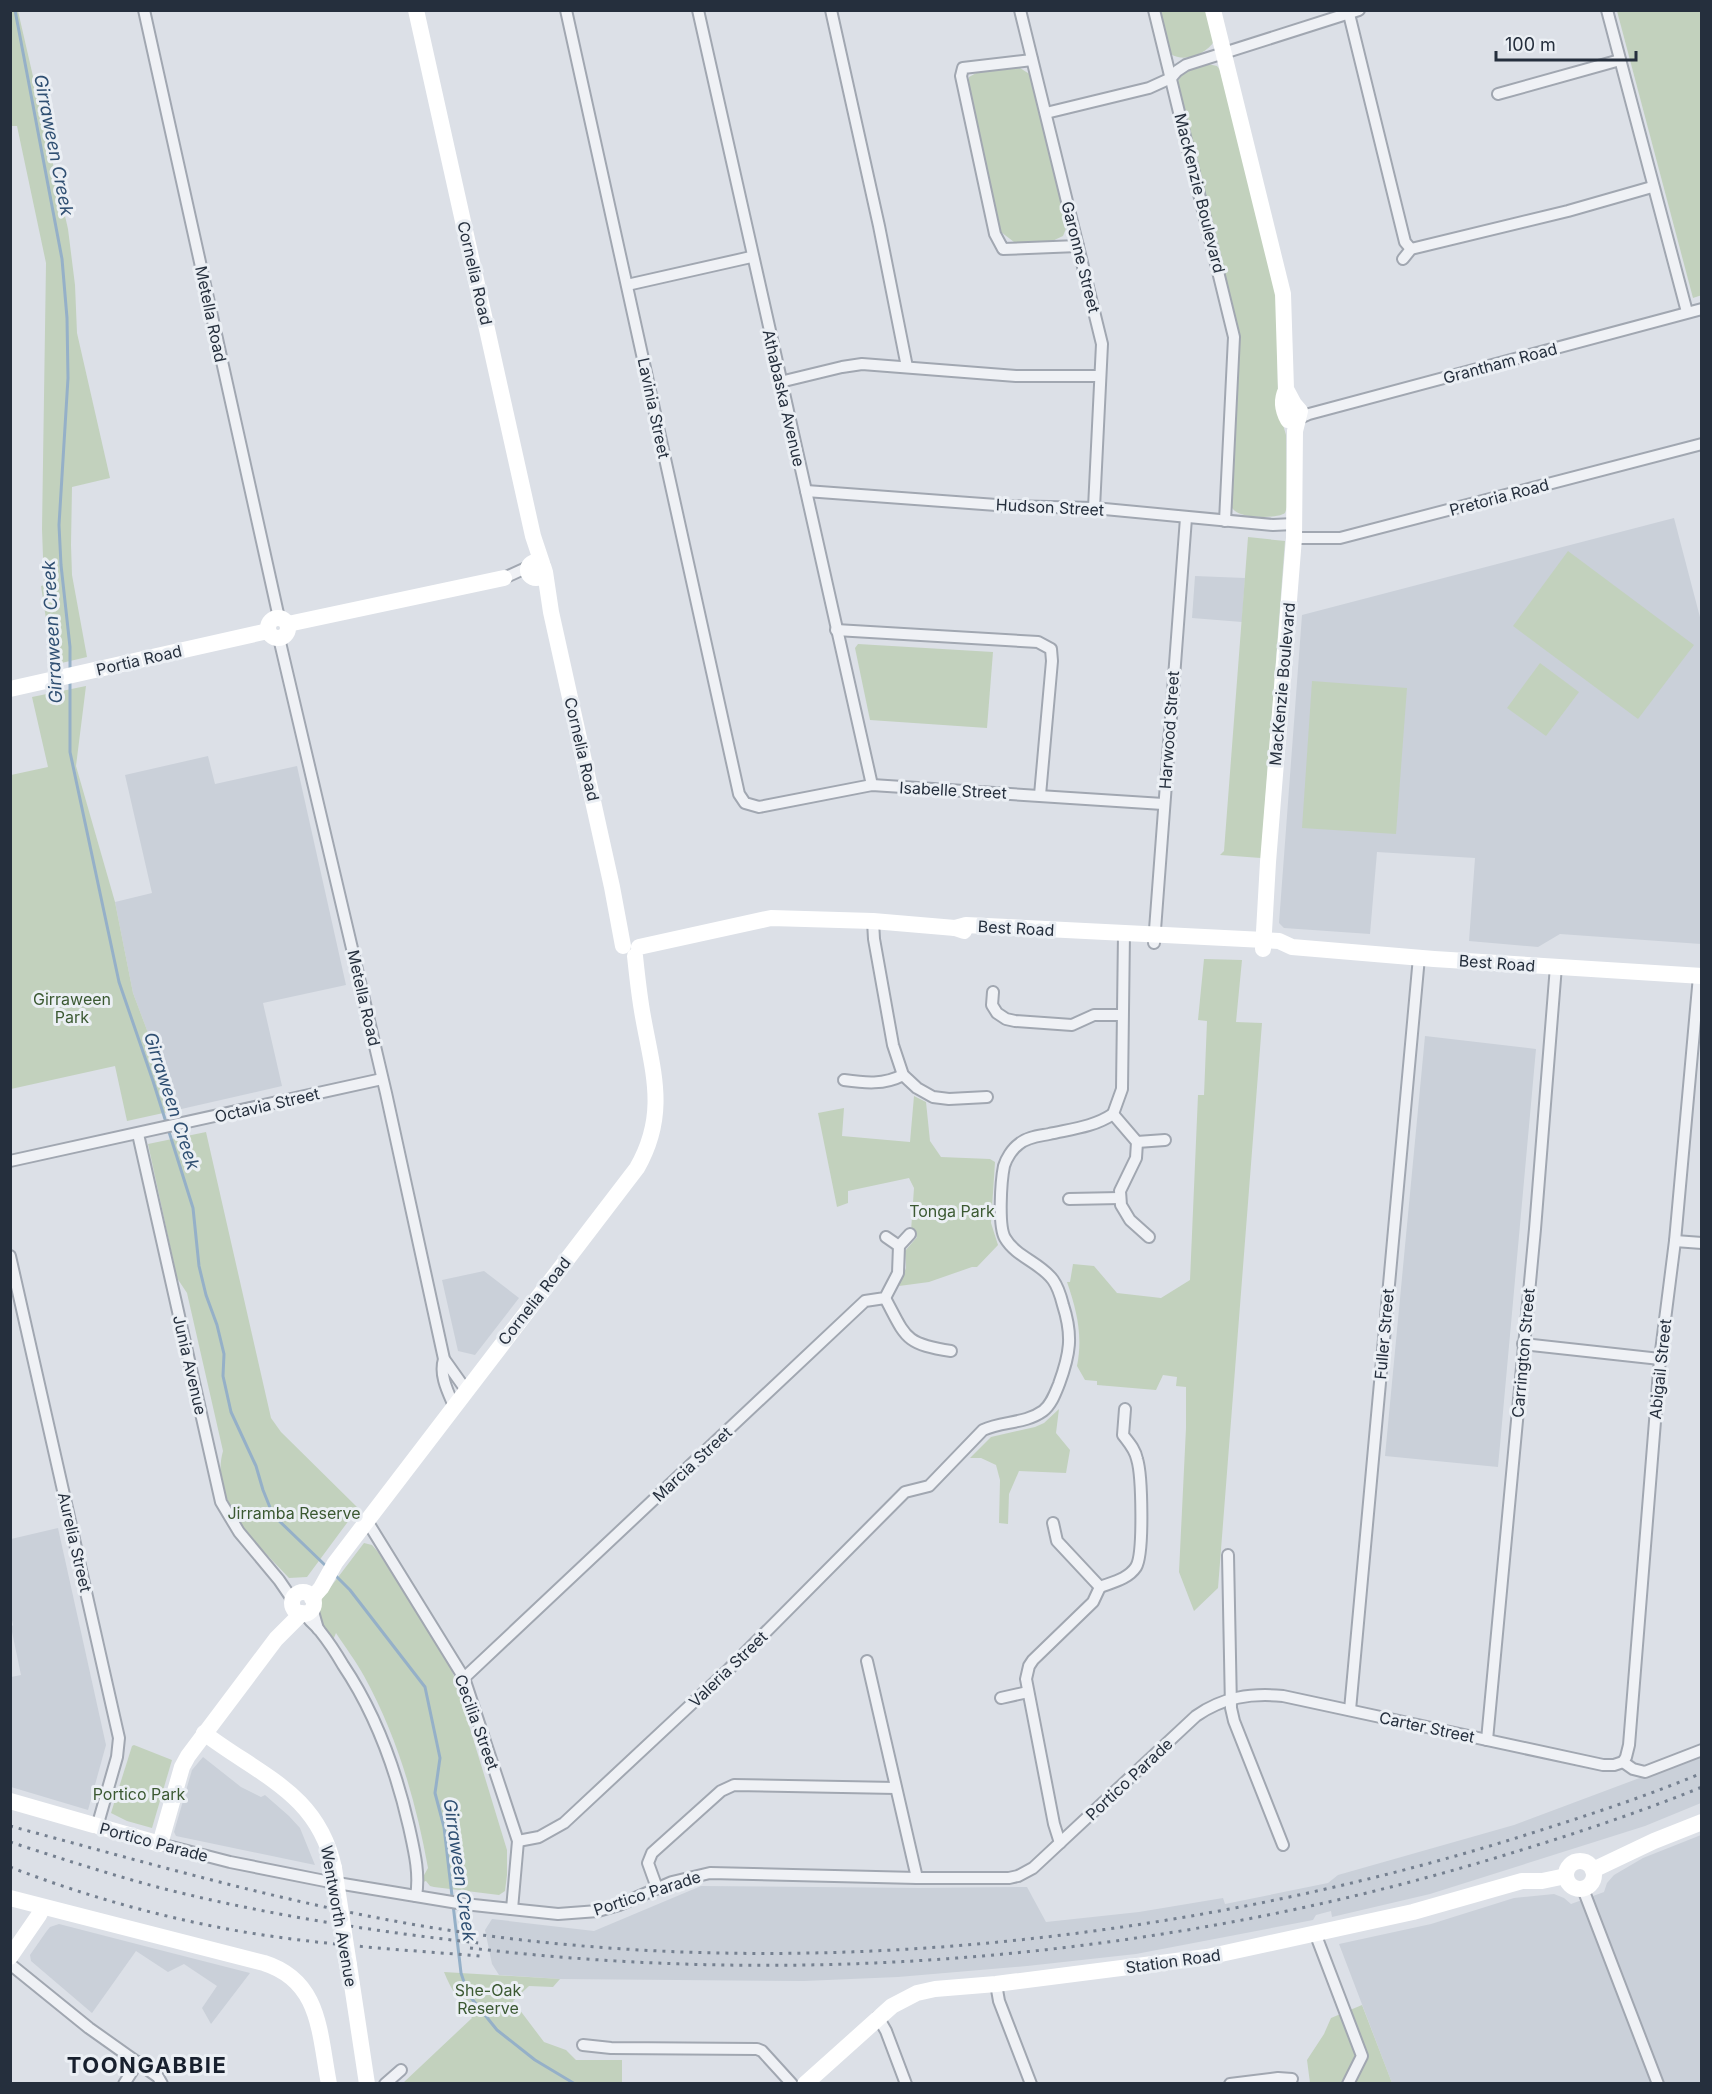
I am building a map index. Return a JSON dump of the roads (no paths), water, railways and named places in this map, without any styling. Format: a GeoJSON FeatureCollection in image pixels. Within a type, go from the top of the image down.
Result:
{"type":"FeatureCollection","features":[{"type":"Feature","properties":{"kind":"main road","name":"Cornelia Road"},"geometry":{"type":"LineString","coordinates":[[160,1844],[182,1767],[204,1733],[637,1168],[649,1144],[655,1122],[657,1098],[651,1052],[631,949],[612,887],[551,612],[535,570],[533,536],[416,10]]}},
{"type":"Feature","properties":{"kind":"main road"},"geometry":{"type":"LineString","coordinates":[[1213,10],[1283,294],[1286,389],[1282,398],[1284,412],[1288,420],[1298,419]]}},
{"type":"Feature","properties":{"kind":"main road","name":"MacKenzie Boulevard"},"geometry":{"type":"LineString","coordinates":[[1263,944],[1294,531],[1295,430],[1298,419]]}},
{"type":"Feature","properties":{"kind":"main road","name":"Portia Road"},"geometry":{"type":"LineString","coordinates":[[10,689],[504,578]]}},
{"type":"Feature","properties":{"kind":"main road","name":"Best Road"},"geometry":{"type":"LineString","coordinates":[[631,949],[771,918],[873,921],[955,928],[966,925],[1155,939],[1263,944],[1279,941],[1293,947],[1700,976]]}},
{"type":"Feature","properties":{"kind":"main road","name":"Wentworth Avenue"},"geometry":{"type":"LineString","coordinates":[[204,1733],[287,1791],[303,1805],[324,1836],[334,1868],[367,2084]]}},
{"type":"Feature","properties":{"kind":"main road","name":"Portico Parade"},"geometry":{"type":"LineString","coordinates":[[10,1801],[160,1844]]}},
{"type":"Feature","properties":{"kind":"main road"},"geometry":{"type":"LineString","coordinates":[[1593,1870],[1701,1822]]}},
{"type":"Feature","properties":{"kind":"main road"},"geometry":{"type":"LineString","coordinates":[[1576,1861],[1585,1862],[1593,1870],[1591,1884],[1583,1889],[1570,1885],[1566,1876],[1568,1867],[1576,1861]]}},
{"type":"Feature","properties":{"kind":"main road","name":"Station Road"},"geometry":{"type":"LineString","coordinates":[[805,2084],[892,2006],[917,1994],[935,1989],[996,1984],[1208,1957],[1413,1912],[1522,1881],[1542,1881],[1566,1876]]}},
{"type":"Feature","properties":{"kind":"main road"},"geometry":{"type":"LineString","coordinates":[[10,1898],[264,1963],[288,1973],[303,1986],[312,2005],[329,2084]]}},
{"type":"Feature","properties":{"kind":"main road"},"geometry":{"type":"LineString","coordinates":[[10,1957],[43,1907]]}},
{"type":"Feature","properties":{"kind":"street","name":"Metella Road"},"geometry":{"type":"LineString","coordinates":[[144,10],[279,628],[444,1359],[466,1390]]}},
{"type":"Feature","properties":{"kind":"street","name":"Lavinia Street"},"geometry":{"type":"LineString","coordinates":[[566,10],[739,795],[746,803]]}},
{"type":"Feature","properties":{"kind":"street","name":"Athabaska Avenue"},"geometry":{"type":"LineString","coordinates":[[698,10],[872,785]]}},
{"type":"Feature","properties":{"kind":"street"},"geometry":{"type":"LineString","coordinates":[[831,10],[879,226],[907,367]]}},
{"type":"Feature","properties":{"kind":"street","name":"Garonne Street"},"geometry":{"type":"LineString","coordinates":[[1020,10],[1102,344],[1094,508]]}},
{"type":"Feature","properties":{"kind":"street","name":"MacKenzie Boulevard"},"geometry":{"type":"LineString","coordinates":[[1154,10],[1234,337],[1225,521]]}},
{"type":"Feature","properties":{"kind":"street"},"geometry":{"type":"LineString","coordinates":[[1607,10],[1652,187],[1687,312]]}},
{"type":"Feature","properties":{"kind":"street"},"geometry":{"type":"LineString","coordinates":[[1046,113],[1149,88],[1171,78],[1186,66],[1223,52],[1354,12],[1405,242],[1411,249]]}},
{"type":"Feature","properties":{"kind":"street"},"geometry":{"type":"LineString","coordinates":[[1032,60],[963,68],[961,76],[995,234],[1003,249],[1078,246]]}},
{"type":"Feature","properties":{"kind":"street"},"geometry":{"type":"LineString","coordinates":[[1498,94],[1620,60]]}},
{"type":"Feature","properties":{"kind":"street"},"geometry":{"type":"LineString","coordinates":[[1403,259],[1411,249],[1568,211],[1652,187]]}},
{"type":"Feature","properties":{"kind":"street"},"geometry":{"type":"LineString","coordinates":[[627,285],[752,257]]}},
{"type":"Feature","properties":{"kind":"street","name":"Grantham Road"},"geometry":{"type":"LineString","coordinates":[[1298,419],[1320,411],[1701,309]]}},
{"type":"Feature","properties":{"kind":"street"},"geometry":{"type":"LineString","coordinates":[[780,382],[852,365],[872,364],[1016,376],[1100,376]]}},
{"type":"Feature","properties":{"kind":"street","name":"Pretoria Road"},"geometry":{"type":"LineString","coordinates":[[1294,531],[1340,538],[1701,444]]}},
{"type":"Feature","properties":{"kind":"street","name":"Hudson Street"},"geometry":{"type":"LineString","coordinates":[[806,491],[1010,506],[1094,508],[1273,525],[1294,531]]}},
{"type":"Feature","properties":{"kind":"street","name":"Harwood Street"},"geometry":{"type":"LineString","coordinates":[[1155,939],[1163,804],[1186,518]]}},
{"type":"Feature","properties":{"kind":"street","name":"Portia Road"},"geometry":{"type":"LineString","coordinates":[[504,578],[535,570]]}},
{"type":"Feature","properties":{"kind":"street"},"geometry":{"type":"LineString","coordinates":[[836,630],[1038,642],[1051,649],[1052,661],[1040,795]]}},
{"type":"Feature","properties":{"kind":"street","name":"Isabelle Street"},"geometry":{"type":"LineString","coordinates":[[746,803],[759,807],[872,785],[1163,804]]}},
{"type":"Feature","properties":{"kind":"street"},"geometry":{"type":"LineString","coordinates":[[873,921],[892,1045],[903,1075],[917,1088],[933,1097],[950,1099],[987,1097]]}},
{"type":"Feature","properties":{"kind":"street"},"geometry":{"type":"LineString","coordinates":[[1124,937],[1122,1089],[1113,1114],[1137,1142],[1136,1158],[1120,1191],[1121,1205],[1131,1220],[1149,1238]]}},
{"type":"Feature","properties":{"kind":"street","name":"Fuller Street"},"geometry":{"type":"LineString","coordinates":[[1350,1710],[1419,957]]}},
{"type":"Feature","properties":{"kind":"street","name":"Carrington Street"},"geometry":{"type":"LineString","coordinates":[[1487,1740],[1536,1218],[1556,966]]}},
{"type":"Feature","properties":{"kind":"street","name":"Abigail Street"},"geometry":{"type":"LineString","coordinates":[[1623,1762],[1629,1745],[1660,1359],[1675,1241],[1700,976]]}},
{"type":"Feature","properties":{"kind":"street"},"geometry":{"type":"LineString","coordinates":[[993,992],[991,999],[994,1010],[1001,1017],[1016,1021],[1072,1025],[1094,1015],[1122,1015]]}},
{"type":"Feature","properties":{"kind":"street"},"geometry":{"type":"LineString","coordinates":[[844,1080],[867,1083],[890,1081],[903,1075]]}},
{"type":"Feature","properties":{"kind":"street","name":"Octavia Street"},"geometry":{"type":"LineString","coordinates":[[10,1161],[173,1127],[382,1079]]}},
{"type":"Feature","properties":{"kind":"street","name":"Valeria Street"},"geometry":{"type":"LineString","coordinates":[[518,1840],[538,1838],[564,1823],[729,1669],[905,1492],[930,1486],[982,1430],[1035,1416],[1045,1410],[1056,1392],[1069,1355],[1070,1328],[1054,1281],[1016,1251],[1005,1238],[1003,1232],[1004,1165],[1018,1144],[1032,1137],[1101,1122],[1113,1114]]}},
{"type":"Feature","properties":{"kind":"street","name":"Junia Avenue"},"geometry":{"type":"LineString","coordinates":[[138,1134],[221,1502],[239,1532],[279,1580],[305,1599],[318,1629],[360,1694],[396,1774],[417,1870],[416,1896]]}},
{"type":"Feature","properties":{"kind":"street"},"geometry":{"type":"LineString","coordinates":[[1137,1142],[1165,1140]]}},
{"type":"Feature","properties":{"kind":"street"},"geometry":{"type":"LineString","coordinates":[[1069,1199],[1120,1198]]}},
{"type":"Feature","properties":{"kind":"street"},"geometry":{"type":"LineString","coordinates":[[910,1234],[899,1246],[898,1273],[885,1298],[900,1328],[911,1340],[921,1345],[951,1351]]}},
{"type":"Feature","properties":{"kind":"street"},"geometry":{"type":"LineString","coordinates":[[886,1237],[899,1246]]}},
{"type":"Feature","properties":{"kind":"street"},"geometry":{"type":"LineString","coordinates":[[1675,1241],[1701,1243]]}},
{"type":"Feature","properties":{"kind":"street","name":"Aurelia Street"},"geometry":{"type":"LineString","coordinates":[[10,1256],[119,1738],[117,1757],[98,1827]]}},
{"type":"Feature","properties":{"kind":"street","name":"Marcia Street"},"geometry":{"type":"LineString","coordinates":[[464,1678],[865,1301],[885,1298]]}},
{"type":"Feature","properties":{"kind":"street"},"geometry":{"type":"LineString","coordinates":[[1523,1344],[1660,1359]]}},
{"type":"Feature","properties":{"kind":"street","name":"Metella Road"},"geometry":{"type":"LineString","coordinates":[[444,1359],[443,1375],[454,1406]]}},
{"type":"Feature","properties":{"kind":"street"},"geometry":{"type":"LineString","coordinates":[[1060,1843],[1054,1824],[1026,1679],[1033,1660],[1093,1602],[1100,1587],[1127,1577],[1137,1565],[1141,1543],[1141,1484],[1134,1448],[1123,1435],[1125,1409]]}},
{"type":"Feature","properties":{"kind":"street","name":"Cecilia Street"},"geometry":{"type":"LineString","coordinates":[[367,1521],[464,1678],[518,1840],[512,1909]]}},
{"type":"Feature","properties":{"kind":"street"},"geometry":{"type":"LineString","coordinates":[[1053,1523],[1057,1541],[1100,1587]]}},
{"type":"Feature","properties":{"kind":"street"},"geometry":{"type":"LineString","coordinates":[[1228,1555],[1230,1698],[1234,1721],[1284,1845]]}},
{"type":"Feature","properties":{"kind":"street"},"geometry":{"type":"LineString","coordinates":[[867,1661],[917,1878]]}},
{"type":"Feature","properties":{"kind":"street"},"geometry":{"type":"LineString","coordinates":[[1001,1698],[1028,1692]]}},
{"type":"Feature","properties":{"kind":"street","name":"Carter Street"},"geometry":{"type":"LineString","coordinates":[[1230,1698],[1257,1694],[1283,1696],[1604,1765],[1623,1762],[1633,1769],[1645,1772],[1701,1750]]}},
{"type":"Feature","properties":{"kind":"street","name":"Portico Parade"},"geometry":{"type":"LineString","coordinates":[[160,1844],[293,1875],[464,1904],[558,1914],[598,1911],[619,1905],[672,1882],[710,1873],[1009,1878],[1033,1868],[1196,1716],[1230,1698]]}},
{"type":"Feature","properties":{"kind":"street"},"geometry":{"type":"LineString","coordinates":[[657,1888],[648,1863],[652,1853],[721,1791],[734,1785],[896,1788]]}},
{"type":"Feature","properties":{"kind":"street"},"geometry":{"type":"LineString","coordinates":[[1583,1889],[1658,2084]]}},
{"type":"Feature","properties":{"kind":"street"},"geometry":{"type":"LineString","coordinates":[[1315,1933],[1362,2056],[1348,2084]]}},
{"type":"Feature","properties":{"kind":"street"},"geometry":{"type":"LineString","coordinates":[[10,1964],[89,2028],[138,2062],[162,2084]]}},
{"type":"Feature","properties":{"kind":"street"},"geometry":{"type":"LineString","coordinates":[[996,1984],[999,2001],[1031,2084]]}},
{"type":"Feature","properties":{"kind":"street"},"geometry":{"type":"LineString","coordinates":[[878,2017],[886,2031],[906,2084]]}},
{"type":"Feature","properties":{"kind":"street"},"geometry":{"type":"LineString","coordinates":[[583,2044],[611,2048],[757,2049],[762,2051],[792,2084]]}},
{"type":"Feature","properties":{"kind":"street"},"geometry":{"type":"LineString","coordinates":[[124,2084],[138,2062]]}},
{"type":"Feature","properties":{"kind":"street"},"geometry":{"type":"LineString","coordinates":[[385,2084],[400,2070]]}},
{"type":"Feature","properties":{"kind":"street"},"geometry":{"type":"LineString","coordinates":[[1230,2084],[1278,2078],[1292,2079]]}},
{"type":"Feature","properties":{"kind":"waterway","name":"Girraween Creek"},"geometry":{"type":"LineString","coordinates":[[15,10],[62,259],[67,318],[68,378],[59,525],[70,669]]}},
{"type":"Feature","properties":{"kind":"waterway","name":"Girraween Creek"},"geometry":{"type":"LineString","coordinates":[[70,682],[70,752],[119,982],[193,1208],[199,1266],[224,1354],[223,1376],[231,1412],[256,1466],[273,1515],[327,1567]]}},
{"type":"Feature","properties":{"kind":"waterway","name":"Girraween Creek"},"geometry":{"type":"LineString","coordinates":[[336,1576],[350,1590],[425,1687],[440,1758],[435,1793],[444,1827],[461,1973],[468,1994],[497,2030],[535,2060],[575,2084]]}},
{"type":"Feature","properties":{"kind":"railway"},"geometry":{"type":"LineString","coordinates":[[10,1826],[332,1909],[441,1929],[574,1945],[709,1953],[845,1952],[982,1944],[1118,1928],[1252,1905],[1384,1875],[1513,1839],[1632,1800],[1702,1773]]}},
{"type":"Feature","properties":{"kind":"railway"},"geometry":{"type":"LineString","coordinates":[[470,1948],[600,1960],[731,1965],[861,1963],[992,1955],[1122,1940],[1251,1918],[1379,1890],[1555,1840],[1702,1787]]}},
{"type":"Feature","properties":{"kind":"railway"},"geometry":{"type":"LineString","coordinates":[[10,1842],[135,1881],[214,1901],[327,1922],[479,1943]]}},
{"type":"Feature","properties":{"kind":"railway"},"geometry":{"type":"LineString","coordinates":[[10,1867],[112,1902],[217,1927],[315,1942],[480,1956]]}},
{"type":"Feature","properties":{"kind":"district","name":"TOONGABBIE"},"geometry":{"type":"Point","coordinates":[147,2065]}},
{"type":"Feature","properties":{"kind":"park label","name":"Girraween Park"},"geometry":{"type":"Point","coordinates":[72,1008]}},
{"type":"Feature","properties":{"kind":"park label","name":"Tonga Park"},"geometry":{"type":"Point","coordinates":[952,1211]}},
{"type":"Feature","properties":{"kind":"park label","name":"Jirramba Reserve"},"geometry":{"type":"Point","coordinates":[294,1513]}},
{"type":"Feature","properties":{"kind":"park label","name":"Portico Park"},"geometry":{"type":"Point","coordinates":[139,1794]}},
{"type":"Feature","properties":{"kind":"park label","name":"She-Oak Reserve"},"geometry":{"type":"Point","coordinates":[488,1999]}}]}
